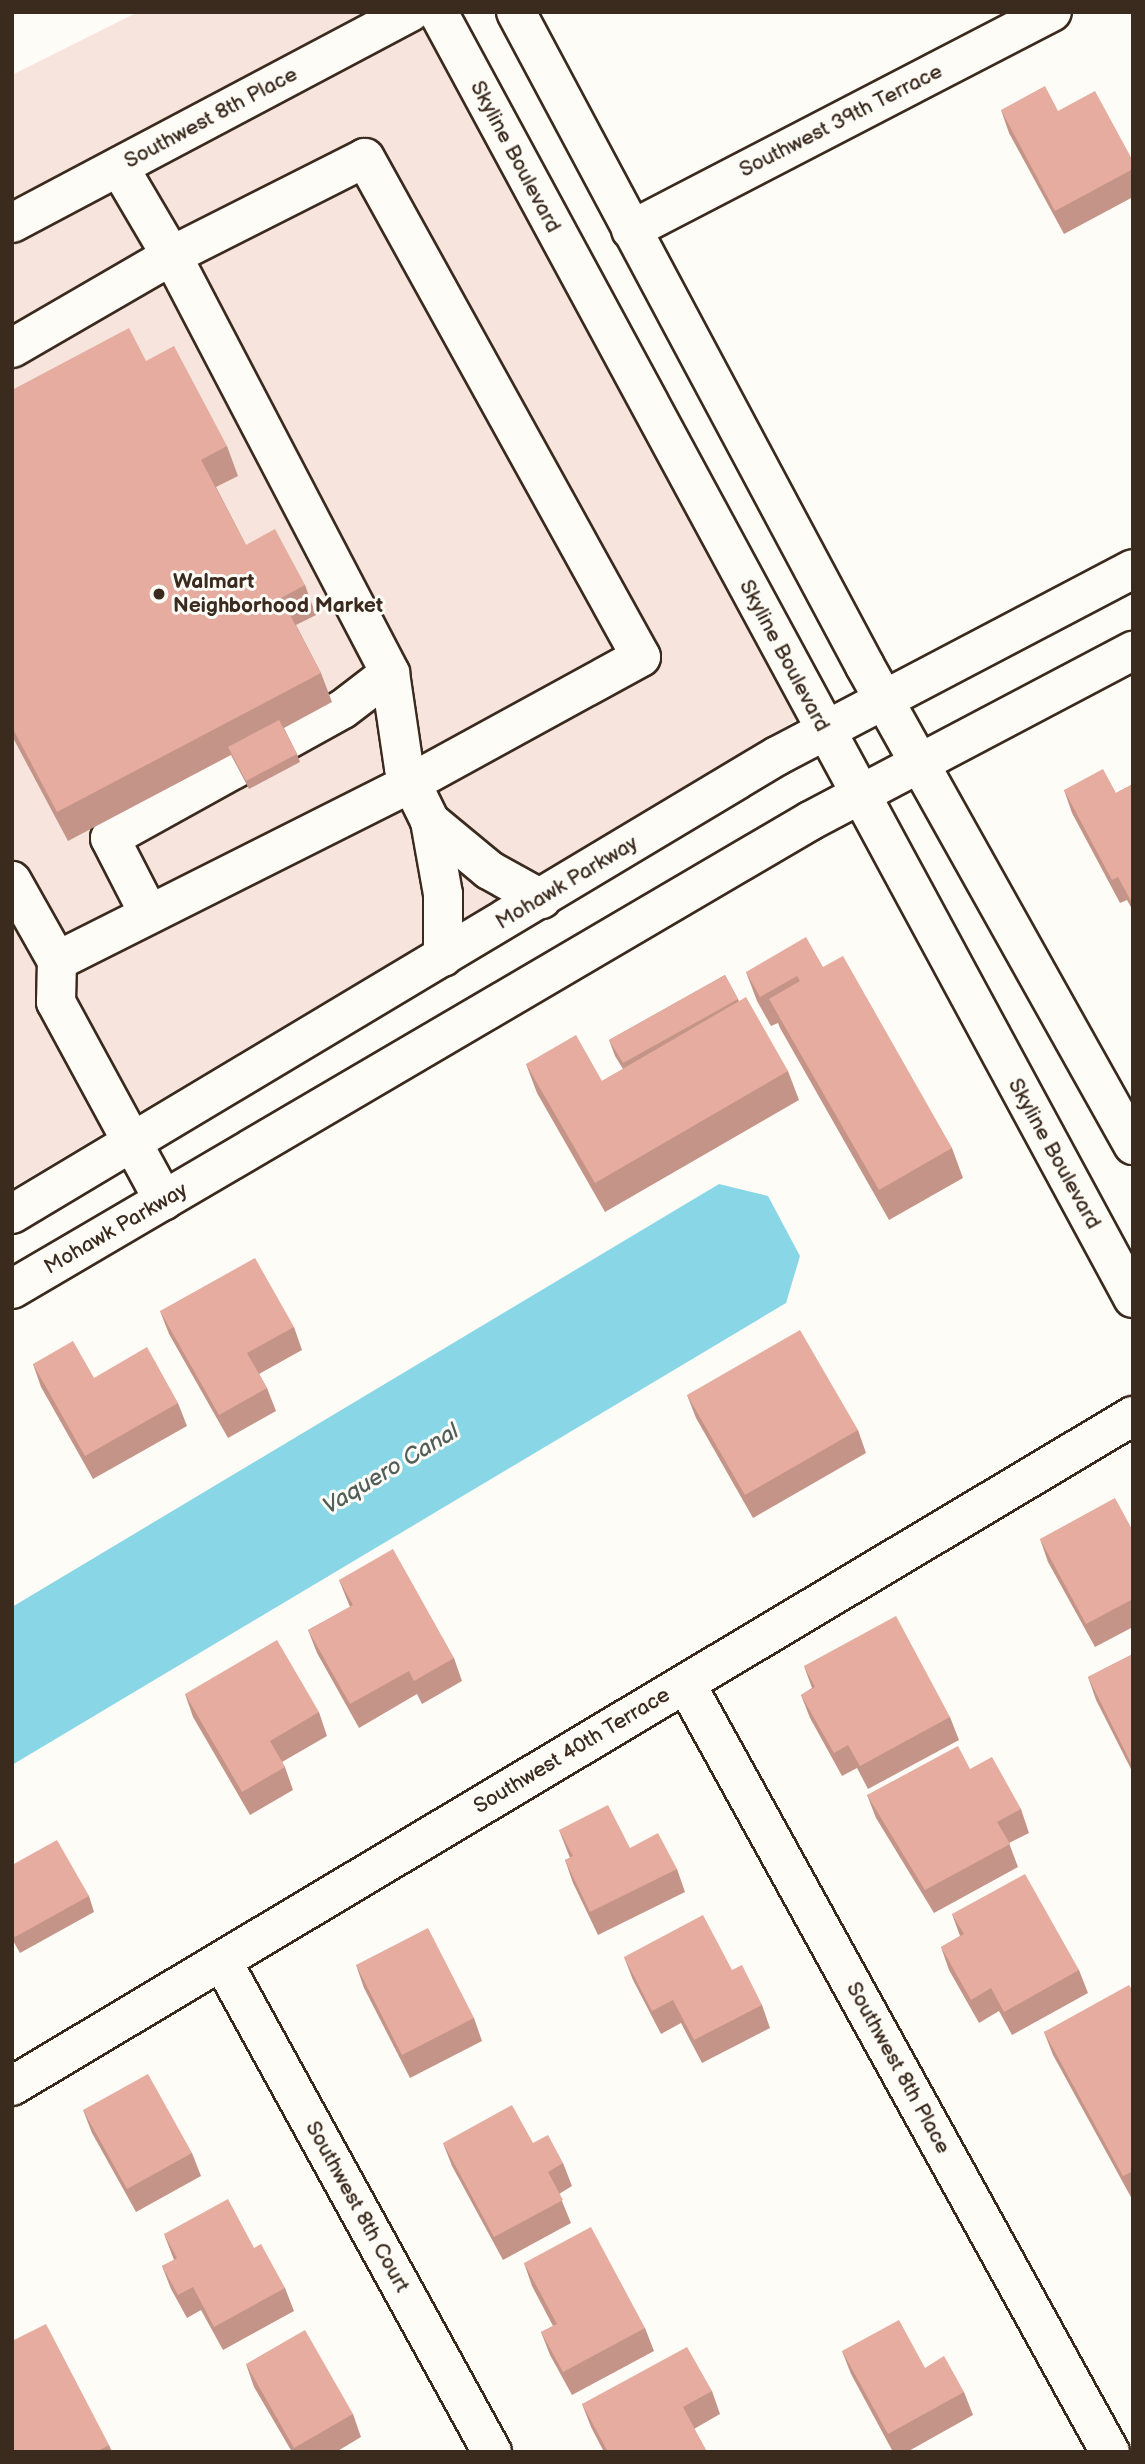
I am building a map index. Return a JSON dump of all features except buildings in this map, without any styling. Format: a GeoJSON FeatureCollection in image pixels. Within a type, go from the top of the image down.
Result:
{"type":"FeatureCollection","features":[{"type":"Feature","properties":{"kind":"street","name":"Southwest 8th Place"},"geometry":{"type":"LineString","coordinates":[[12,223],[411,12]]}},
{"type":"Feature","properties":{"kind":"street","name":"Skyline Boulevard"},"geometry":{"type":"LineString","coordinates":[[438,12],[857,794],[1133,1298]]}},
{"type":"Feature","properties":{"kind":"street"},"geometry":{"type":"LineString","coordinates":[[516,12],[885,698],[1133,1146]]}},
{"type":"Feature","properties":{"kind":"street","name":"Southwest 39th Terrace"},"geometry":{"type":"LineString","coordinates":[[631,230],[1052,12]]}},
{"type":"Feature","properties":{"kind":"street"},"geometry":{"type":"LineString","coordinates":[[12,348],[171,256],[365,158],[641,657],[409,784],[57,961]]}},
{"type":"Feature","properties":{"kind":"street"},"geometry":{"type":"LineString","coordinates":[[119,167],[171,256],[390,673],[409,784],[430,821],[443,894],[443,957]]}},
{"type":"Feature","properties":{"kind":"street","name":"Mohawk Parkway"},"geometry":{"type":"LineString","coordinates":[[12,1214],[823,730],[1133,569]]}},
{"type":"Feature","properties":{"kind":"street","name":"Mohawk Parkway"},"geometry":{"type":"LineString","coordinates":[[12,1289],[857,794],[1133,651]]}},
{"type":"Feature","properties":{"kind":"street"},"geometry":{"type":"LineString","coordinates":[[149,914],[110,838],[343,709],[390,673]]}},
{"type":"Feature","properties":{"kind":"street"},"geometry":{"type":"LineString","coordinates":[[430,821],[489,870],[541,899]]}},
{"type":"Feature","properties":{"kind":"street"},"geometry":{"type":"LineString","coordinates":[[12,881],[57,961],[56,1002],[164,1201]]}},
{"type":"Feature","properties":{"kind":"street","name":"Southwest 40th Terrace"},"geometry":{"type":"LineString","coordinates":[[12,2086],[1133,1416]]}},
{"type":"Feature","properties":{"kind":"street","name":"Southwest 8th Place"},"geometry":{"type":"LineString","coordinates":[[686,1684],[1110,2452]]}},
{"type":"Feature","properties":{"kind":"street","name":"Southwest 8th Court"},"geometry":{"type":"LineString","coordinates":[[222,1962],[492,2452]]}},
{"type":"Feature","properties":{"kind":"shaded area"},"geometry":{"type":"Polygon","coordinates":[[[138,12],[416,12],[796,720],[12,1188],[12,75],[138,12]]]}},
{"type":"Feature","properties":{"kind":"water","name":"Vaquero Canal"},"geometry":{"type":"Polygon","coordinates":[[[719,1184],[768,1196],[800,1256],[786,1303],[12,1765],[12,1607],[719,1184]]]}},
{"type":"Feature","properties":{"kind":"place","name":"Walmart Neighborhood Market"},"geometry":{"type":"Point","coordinates":[159,594]}}]}
